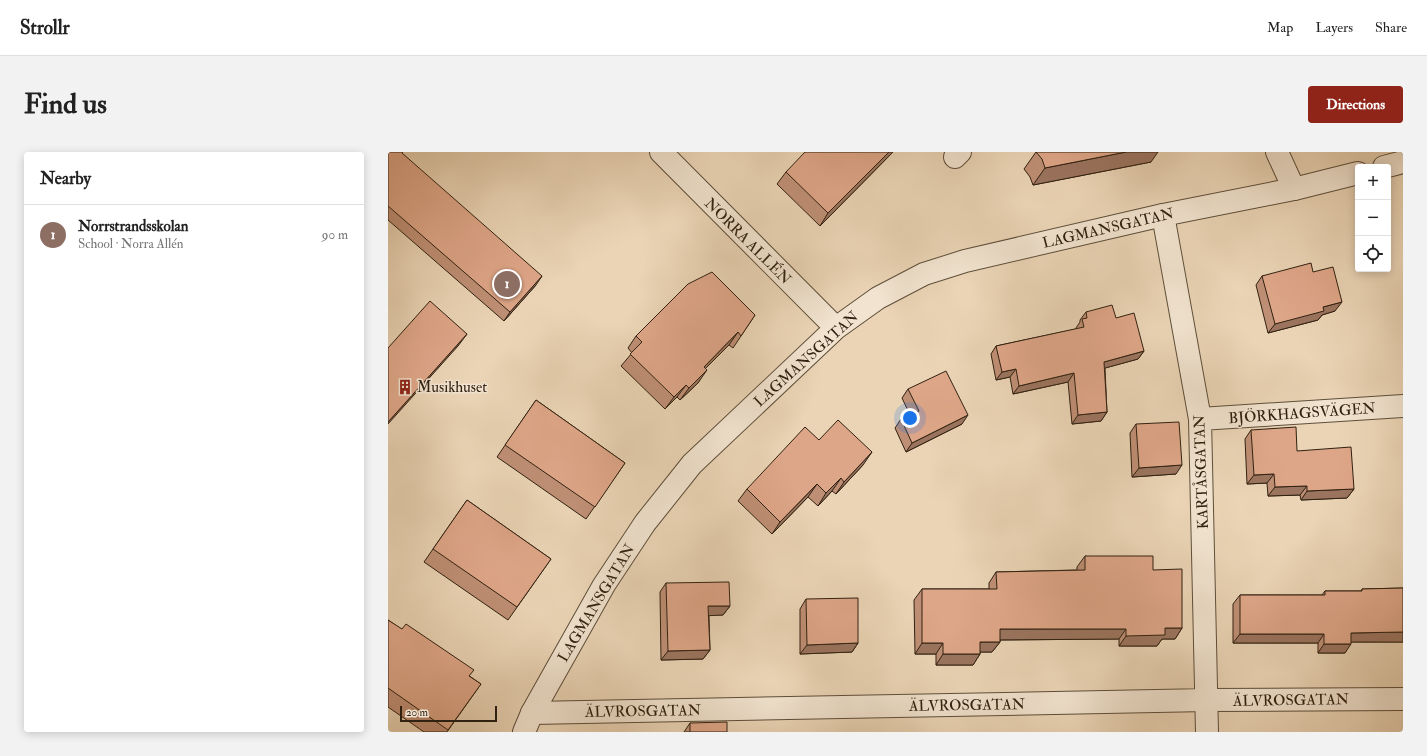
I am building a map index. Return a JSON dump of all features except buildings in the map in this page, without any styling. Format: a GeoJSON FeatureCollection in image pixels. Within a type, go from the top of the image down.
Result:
{"type":"FeatureCollection","features":[{"type":"Feature","properties":{"kind":"street","name":"NORRA ALLÉN"},"geometry":{"type":"LineString","coordinates":[[661,152],[836,328]]}},
{"type":"Feature","properties":{"kind":"street"},"geometry":{"type":"LineString","coordinates":[[1277,152],[1294,189]]}},
{"type":"Feature","properties":{"kind":"street"},"geometry":{"type":"LineString","coordinates":[[1391,165],[1403,162]]}},
{"type":"Feature","properties":{"kind":"street","name":"LAGMANSGATAN"},"geometry":{"type":"LineString","coordinates":[[528,723],[604,585],[645,523],[692,464],[836,328],[878,298],[924,274],[965,261],[1163,215],[1294,189],[1355,174]]}},
{"type":"Feature","properties":{"kind":"street","name":"KARTÅSGATAN"},"geometry":{"type":"LineString","coordinates":[[1163,215],[1200,419],[1207,732]]}},
{"type":"Feature","properties":{"kind":"street","name":"BJÖRKHAGSVÄGEN"},"geometry":{"type":"LineString","coordinates":[[1200,419],[1403,406]]}},
{"type":"Feature","properties":{"kind":"street","name":"ÄLVROSGATAN"},"geometry":{"type":"LineString","coordinates":[[528,723],[1207,700],[1403,698]]}},
{"type":"Feature","properties":{"kind":"place","name":"Norrstrandsskolan"},"geometry":{"type":"Point","coordinates":[507,284]}},
{"type":"Feature","properties":{"kind":"place","name":"Musikhuset"},"geometry":{"type":"Point","coordinates":[405,387]}}]}
